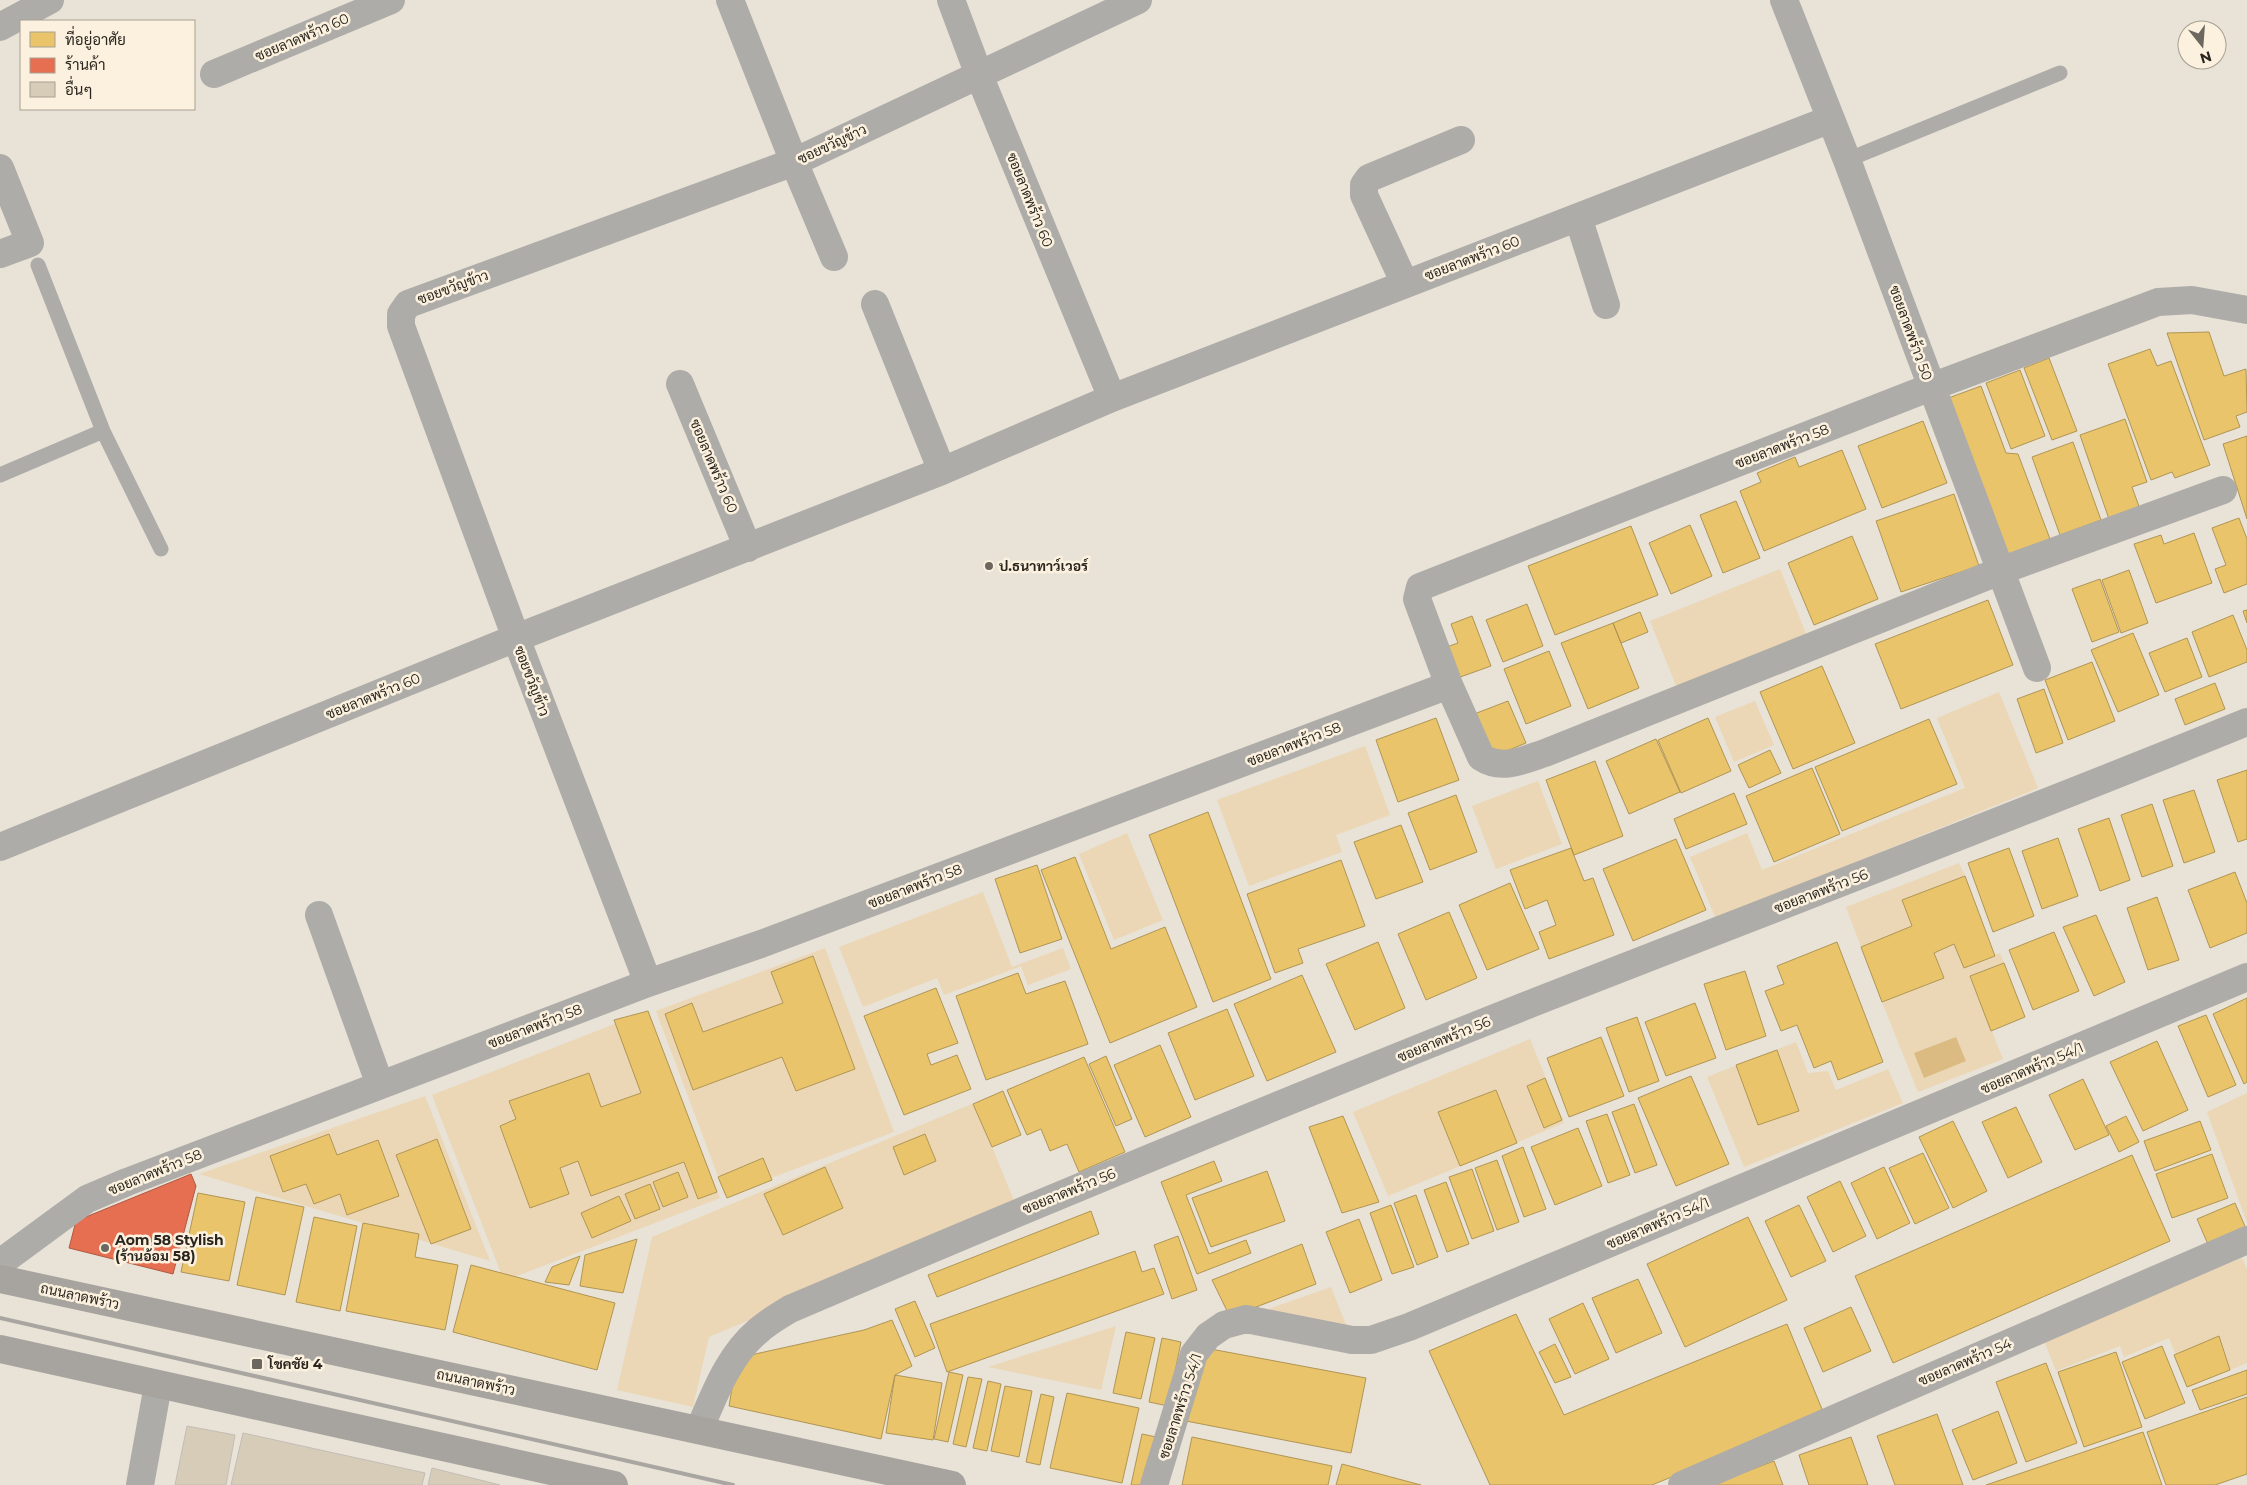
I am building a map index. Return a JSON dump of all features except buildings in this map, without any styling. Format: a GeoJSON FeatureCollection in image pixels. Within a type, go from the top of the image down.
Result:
{"type":"FeatureCollection","features":[{"type":"Feature","properties":{"kind":"main road","name":"ถนนลาดพร้าว"},"geometry":{"type":"LineString","coordinates":[[0,1279],[952,1485]]}},
{"type":"Feature","properties":{"kind":"main road"},"geometry":{"type":"LineString","coordinates":[[0,1349],[614,1485]]}},
{"type":"Feature","properties":{"kind":"street"},"geometry":{"type":"LineString","coordinates":[[0,27],[50,0]]}},
{"type":"Feature","properties":{"kind":"street","name":"ซอยลาดพร้าว 60"},"geometry":{"type":"LineString","coordinates":[[214,74],[391,0]]}},
{"type":"Feature","properties":{"kind":"street"},"geometry":{"type":"LineString","coordinates":[[730,0],[794,162],[834,256]]}},
{"type":"Feature","properties":{"kind":"street","name":"ซอยลาดพร้าว 60"},"geometry":{"type":"LineString","coordinates":[[951,0],[979,75],[1112,398]]}},
{"type":"Feature","properties":{"kind":"street","name":"ซอยขวัญข้าว"},"geometry":{"type":"LineString","coordinates":[[648,983],[516,638],[401,326],[401,314],[408,304],[794,162],[1138,0]]}},
{"type":"Feature","properties":{"kind":"street","name":"ซอยลาดพร้าว 50"},"geometry":{"type":"LineString","coordinates":[[1784,0],[1847,160],[2037,668]]}},
{"type":"Feature","properties":{"kind":"street","name":"ซอยลาดพร้าว 60"},"geometry":{"type":"LineString","coordinates":[[0,848],[516,638],[942,471],[1112,398],[1831,119]]}},
{"type":"Feature","properties":{"kind":"street"},"geometry":{"type":"LineString","coordinates":[[1405,284],[1364,195],[1364,185],[1369,178],[1461,140]]}},
{"type":"Feature","properties":{"kind":"street"},"geometry":{"type":"LineString","coordinates":[[0,168],[30,243],[0,254]]}},
{"type":"Feature","properties":{"kind":"street"},"geometry":{"type":"LineString","coordinates":[[1578,218],[1606,305]]}},
{"type":"Feature","properties":{"kind":"street","name":"ซอยลาดพร้าว 58"},"geometry":{"type":"LineString","coordinates":[[2224,490],[2000,570],[1545,753],[1514,763],[1491,764],[1481,757],[1449,685],[1417,598],[1420,587],[1931,388],[2158,302],[2192,300],[2247,310]]}},
{"type":"Feature","properties":{"kind":"street"},"geometry":{"type":"LineString","coordinates":[[875,304],[942,471]]}},
{"type":"Feature","properties":{"kind":"street","name":"ซอยลาดพร้าว 60"},"geometry":{"type":"LineString","coordinates":[[680,384],[748,548]]}},
{"type":"Feature","properties":{"kind":"street","name":"ซอยลาดพร้าว 58"},"geometry":{"type":"LineString","coordinates":[[0,1263],[86,1199],[127,1182],[648,983],[761,944],[1449,685]]}},
{"type":"Feature","properties":{"kind":"street","name":"ซอยลาดพร้าว 56"},"geometry":{"type":"LineString","coordinates":[[698,1430],[727,1370],[741,1350],[757,1331],[790,1309],[1058,1194],[1424,1047],[2057,799],[2247,722]]}},
{"type":"Feature","properties":{"kind":"street"},"geometry":{"type":"LineString","coordinates":[[319,915],[380,1085]]}},
{"type":"Feature","properties":{"kind":"street","name":"ซอยลาดพร้าว 54/1"},"geometry":{"type":"LineString","coordinates":[[1154,1485],[1194,1354],[1208,1336],[1224,1325],[1246,1319],[1352,1340],[1371,1340],[1408,1327],[2247,976]]}},
{"type":"Feature","properties":{"kind":"street","name":"ซอยลาดพร้าว 54"},"geometry":{"type":"LineString","coordinates":[[1682,1485],[2247,1240]]}},
{"type":"Feature","properties":{"kind":"street"},"geometry":{"type":"LineString","coordinates":[[140,1485],[158,1384]]}},
{"type":"Feature","properties":{"kind":"lane"},"geometry":{"type":"LineString","coordinates":[[1847,160],[2060,73]]}},
{"type":"Feature","properties":{"kind":"lane"},"geometry":{"type":"LineString","coordinates":[[38,265],[103,431],[161,549]]}},
{"type":"Feature","properties":{"kind":"lane"},"geometry":{"type":"LineString","coordinates":[[0,475],[103,431]]}},
{"type":"Feature","properties":{"kind":"shaded area"},"geometry":{"type":"Polygon","coordinates":[[[1780,569],[1807,636],[1677,688],[1650,621],[1780,569]]]}},
{"type":"Feature","properties":{"kind":"shaded area"},"geometry":{"type":"Polygon","coordinates":[[[1999,692],[2038,788],[1716,919],[1690,857],[1747,833],[1762,870],[1965,788],[1937,718],[1999,692]]]}},
{"type":"Feature","properties":{"kind":"shaded area"},"geometry":{"type":"Polygon","coordinates":[[[1755,701],[1774,745],[1734,762],[1715,717],[1755,701]]]}},
{"type":"Feature","properties":{"kind":"shaded area"},"geometry":{"type":"Polygon","coordinates":[[[1365,746],[1390,815],[1336,835],[1342,852],[1249,886],[1217,800],[1365,746]]]}},
{"type":"Feature","properties":{"kind":"shaded area"},"geometry":{"type":"Polygon","coordinates":[[[1538,781],[1562,844],[1496,869],[1472,806],[1538,781]]]}},
{"type":"Feature","properties":{"kind":"shaded area"},"geometry":{"type":"Polygon","coordinates":[[[1127,833],[1163,920],[1114,940],[1079,854],[1127,833]]]}},
{"type":"Feature","properties":{"kind":"shaded area"},"geometry":{"type":"Polygon","coordinates":[[[1959,863],[1965,876],[1912,926],[1861,947],[1846,907],[1959,863]]]}},
{"type":"Feature","properties":{"kind":"shaded area"},"geometry":{"type":"Polygon","coordinates":[[[983,892],[1012,967],[1063,948],[1071,969],[1028,985],[1021,966],[944,995],[937,978],[863,1007],[839,947],[983,892]]]}},
{"type":"Feature","properties":{"kind":"shaded area"},"geometry":{"type":"Polygon","coordinates":[[[1954,944],[1964,968],[2000,953],[2004,963],[1970,976],[2003,1059],[1918,1092],[1882,1002],[1943,978],[1934,953],[1954,944]]]}},
{"type":"Feature","properties":{"kind":"shaded area"},"geometry":{"type":"Polygon","coordinates":[[[825,948],[894,1132],[725,1195],[656,1011],[825,948]]]}},
{"type":"Feature","properties":{"kind":"shaded area"},"geometry":{"type":"Polygon","coordinates":[[[648,1011],[720,1198],[504,1281],[432,1095],[648,1011]]]}},
{"type":"Feature","properties":{"kind":"shaded area"},"geometry":{"type":"Polygon","coordinates":[[[1956,1037],[1966,1061],[1924,1078],[1914,1053],[1956,1037]]]}},
{"type":"Feature","properties":{"kind":"shaded area"},"geometry":{"type":"Polygon","coordinates":[[[1530,1039],[1564,1123],[1388,1196],[1353,1112],[1530,1039]]]}},
{"type":"Feature","properties":{"kind":"shaded area"},"geometry":{"type":"Polygon","coordinates":[[[1796,1042],[1808,1073],[1828,1071],[1836,1090],[1888,1069],[1903,1103],[1744,1167],[1707,1077],[1796,1042]]]}},
{"type":"Feature","properties":{"kind":"shaded area"},"geometry":{"type":"Polygon","coordinates":[[[2247,1093],[2247,1223],[2207,1112],[2247,1093]]]}},
{"type":"Feature","properties":{"kind":"shaded area"},"geometry":{"type":"Polygon","coordinates":[[[425,1096],[490,1261],[199,1174],[425,1096]]]}},
{"type":"Feature","properties":{"kind":"shaded area"},"geometry":{"type":"Polygon","coordinates":[[[974,1103],[1017,1208],[709,1337],[693,1407],[617,1390],[652,1237],[974,1103]]]}},
{"type":"Feature","properties":{"kind":"shaded area"},"geometry":{"type":"Polygon","coordinates":[[[2242,1258],[2247,1269],[2247,1363],[2189,1387],[2169,1338],[2124,1357],[2120,1346],[2056,1371],[2043,1338],[2242,1258]]]}},
{"type":"Feature","properties":{"kind":"shaded area"},"geometry":{"type":"Polygon","coordinates":[[[1331,1287],[1352,1340],[1252,1315],[1331,1287]]]}},
{"type":"Feature","properties":{"kind":"shaded area"},"geometry":{"type":"Polygon","coordinates":[[[1116,1326],[1101,1390],[988,1367],[1116,1326]]]}},
{"type":"Feature","properties":{"kind":"railway"},"geometry":{"type":"LineString","coordinates":[[0,1318],[733,1485]]}},
{"type":"Feature","properties":{"kind":"place","name":"ป.ธนาทาว์เวอร์"},"geometry":{"type":"Point","coordinates":[989,566]}},
{"type":"Feature","properties":{"kind":"place","name":"Aom 58 Stylish (ร้านอ้อม 58)"},"geometry":{"type":"Point","coordinates":[105,1248]}},
{"type":"Feature","properties":{"kind":"place","name":"โชคชัย 4"},"geometry":{"type":"Point","coordinates":[257,1364]}}]}
